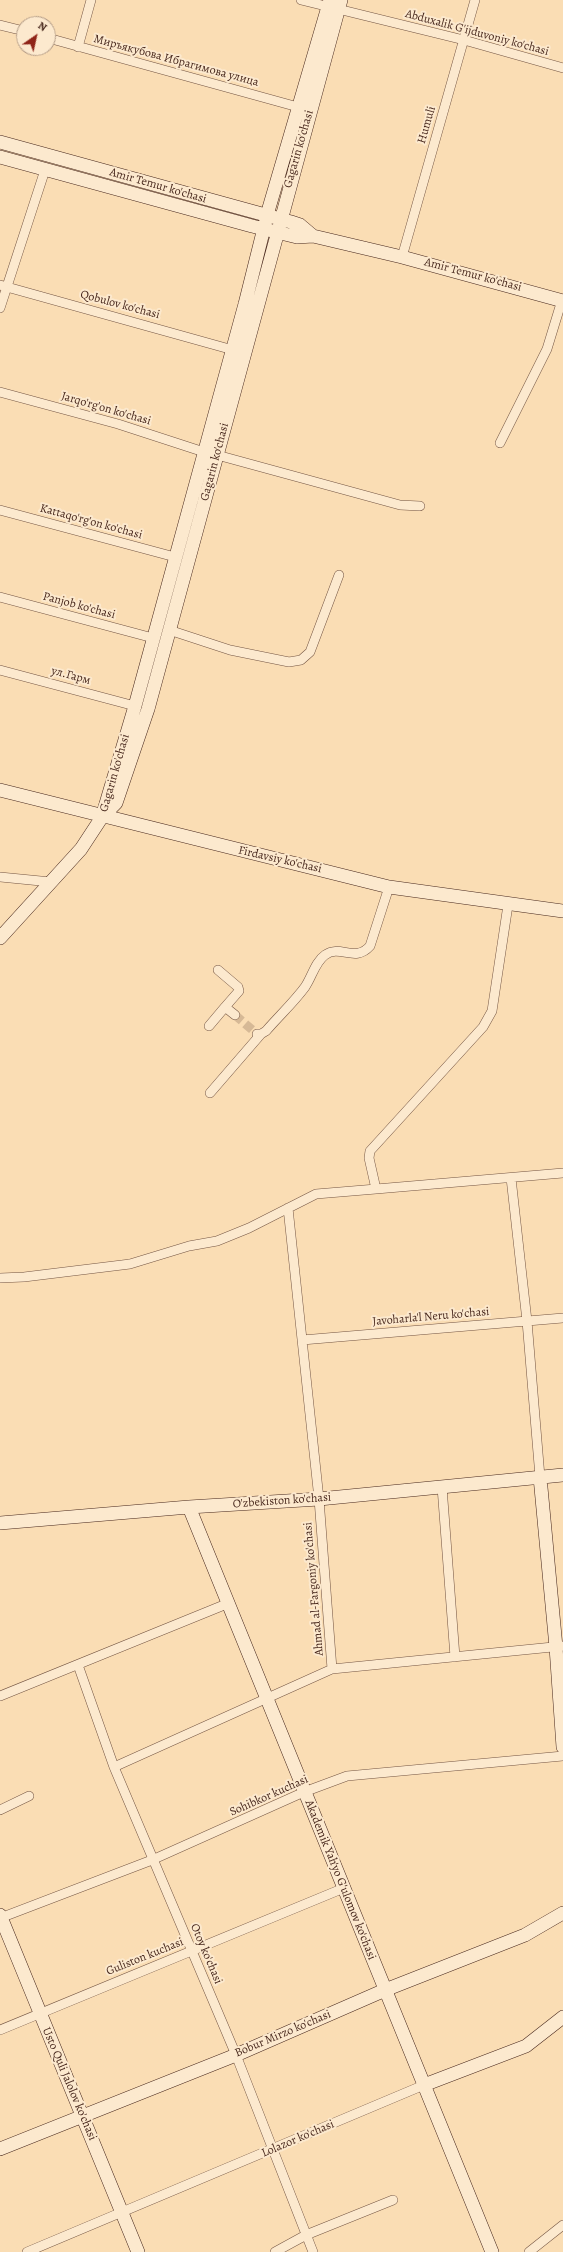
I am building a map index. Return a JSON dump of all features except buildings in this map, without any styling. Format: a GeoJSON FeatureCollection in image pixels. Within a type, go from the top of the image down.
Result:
{"type":"FeatureCollection","features":[{"type":"Feature","properties":{"kind":"main road","name":"Gagarin ko'chasi"},"geometry":{"type":"LineString","coordinates":[[102,817],[116,804],[148,708],[169,630],[233,350],[263,229],[298,107],[334,4]]}},
{"type":"Feature","properties":{"kind":"main road","name":"Gagarin ko'chasi"},"geometry":{"type":"LineString","coordinates":[[102,817],[135,706],[175,557],[210,454],[277,232],[334,4]]}},
{"type":"Feature","properties":{"kind":"main road","name":"Amir Temur ko'chasi"},"geometry":{"type":"LineString","coordinates":[[0,142],[267,215],[300,225],[313,236]]}},
{"type":"Feature","properties":{"kind":"main road","name":"Amir Temur ko'chasi"},"geometry":{"type":"LineString","coordinates":[[0,157],[263,229],[297,236],[313,236],[402,256],[562,301]]}},
{"type":"Feature","properties":{"kind":"main road","name":"Firdavsiy ko'chasi"},"geometry":{"type":"LineString","coordinates":[[0,790],[102,817],[389,887],[508,905],[563,911]]}},
{"type":"Feature","properties":{"kind":"main road"},"geometry":{"type":"LineString","coordinates":[[0,938],[81,849],[102,817]]}},
{"type":"Feature","properties":{"kind":"main road","name":"O'zbekiston ko'chasi"},"geometry":{"type":"LineString","coordinates":[[0,1523],[189,1507],[318,1499],[563,1475]]}},
{"type":"Feature","properties":{"kind":"main road"},"geometry":{"type":"LineString","coordinates":[[540,1477],[560,1647],[563,1747]]}},
{"type":"Feature","properties":{"kind":"main road","name":"Akademik Yah'yo G'ulomov ko'chasi"},"geometry":{"type":"LineString","coordinates":[[189,1507],[492,2252]]}},
{"type":"Feature","properties":{"kind":"main road","name":"Bobur Mirzo ko'chasi"},"geometry":{"type":"LineString","coordinates":[[0,2149],[82,2115],[236,2055],[385,1990],[525,1935],[563,1912]]}},
{"type":"Feature","properties":{"kind":"main road","name":"Usto Quli Jalolov ko'chasi"},"geometry":{"type":"LineString","coordinates":[[0,1917],[138,2252]]}},
{"type":"Feature","properties":{"kind":"main road","name":"Lolazor ko'chasi"},"geometry":{"type":"LineString","coordinates":[[424,2086],[526,2046],[563,2017]]}},
{"type":"Feature","properties":{"kind":"street"},"geometry":{"type":"LineString","coordinates":[[78,47],[91,0]]}},
{"type":"Feature","properties":{"kind":"street","name":"Abduxalik G'ijduvoniy ko'chasi"},"geometry":{"type":"LineString","coordinates":[[301,0],[334,4],[563,68]]}},
{"type":"Feature","properties":{"kind":"street","name":"Humuli"},"geometry":{"type":"LineString","coordinates":[[402,256],[475,0]]}},
{"type":"Feature","properties":{"kind":"street"},"geometry":{"type":"LineString","coordinates":[[0,25],[16,30]]}},
{"type":"Feature","properties":{"kind":"street","name":"Миръякубова Ибрагимова улица"},"geometry":{"type":"LineString","coordinates":[[56,40],[298,107]]}},
{"type":"Feature","properties":{"kind":"street"},"geometry":{"type":"LineString","coordinates":[[0,308],[3,286],[45,170]]}},
{"type":"Feature","properties":{"kind":"street","name":"Qobulov ko'chasi"},"geometry":{"type":"LineString","coordinates":[[3,286],[233,350]]}},
{"type":"Feature","properties":{"kind":"street"},"geometry":{"type":"LineString","coordinates":[[500,443],[547,349],[562,301]]}},
{"type":"Feature","properties":{"kind":"street","name":"Jarqo'rg'on ko'chasi"},"geometry":{"type":"LineString","coordinates":[[0,392],[118,424],[210,454],[400,505],[420,506]]}},
{"type":"Feature","properties":{"kind":"street","name":"Kattaqo'rg'on ko'chasi"},"geometry":{"type":"LineString","coordinates":[[0,510],[175,557]]}},
{"type":"Feature","properties":{"kind":"street"},"geometry":{"type":"LineString","coordinates":[[169,630],[230,650],[289,662],[301,660],[310,652],[339,575]]}},
{"type":"Feature","properties":{"kind":"street","name":"Panjob ko'chasi"},"geometry":{"type":"LineString","coordinates":[[0,596],[153,638]]}},
{"type":"Feature","properties":{"kind":"street","name":"ул.Гарм"},"geometry":{"type":"LineString","coordinates":[[0,670],[135,706]]}},
{"type":"Feature","properties":{"kind":"street"},"geometry":{"type":"LineString","coordinates":[[0,877],[51,882]]}},
{"type":"Feature","properties":{"kind":"street"},"geometry":{"type":"LineString","coordinates":[[210,1093],[259,1034],[306,986],[320,959],[326,954],[337,951],[357,954],[365,953],[370,946],[389,887]]}},
{"type":"Feature","properties":{"kind":"street"},"geometry":{"type":"LineString","coordinates":[[376,1189],[369,1158],[373,1147],[483,1026],[492,1011],[508,905]]}},
{"type":"Feature","properties":{"kind":"street"},"geometry":{"type":"LineString","coordinates":[[209,1026],[239,991],[238,987],[218,970]]}},
{"type":"Feature","properties":{"kind":"street"},"geometry":{"type":"LineString","coordinates":[[226,1007],[235,1015]]}},
{"type":"Feature","properties":{"kind":"street"},"geometry":{"type":"LineString","coordinates":[[0,1278],[24,1277],[130,1264],[189,1246],[217,1241],[249,1228],[316,1194],[563,1173]]}},
{"type":"Feature","properties":{"kind":"street"},"geometry":{"type":"LineString","coordinates":[[511,1178],[527,1321],[540,1477]]}},
{"type":"Feature","properties":{"kind":"street","name":"Ahmad al-Fargoniy ko'chasi"},"geometry":{"type":"LineString","coordinates":[[288,1208],[318,1499],[332,1668]]}},
{"type":"Feature","properties":{"kind":"street","name":"Javoharla'l Neru ko'chasi"},"geometry":{"type":"LineString","coordinates":[[302,1340],[563,1318]]}},
{"type":"Feature","properties":{"kind":"street"},"geometry":{"type":"LineString","coordinates":[[442,1487],[454,1657]]}},
{"type":"Feature","properties":{"kind":"street"},"geometry":{"type":"LineString","coordinates":[[0,1696],[78,1666],[229,1603]]}},
{"type":"Feature","properties":{"kind":"street"},"geometry":{"type":"LineString","coordinates":[[114,1767],[268,1699],[332,1668],[560,1647]]}},
{"type":"Feature","properties":{"kind":"street","name":"Otoy ko'chasi"},"geometry":{"type":"LineString","coordinates":[[78,1666],[114,1767],[152,1860],[236,2055],[313,2252]]}},
{"type":"Feature","properties":{"kind":"street","name":"Sohibkor kuchasi"},"geometry":{"type":"LineString","coordinates":[[0,1917],[152,1860],[304,1792],[347,1776],[563,1756]]}},
{"type":"Feature","properties":{"kind":"street"},"geometry":{"type":"LineString","coordinates":[[0,1810],[29,1796]]}},
{"type":"Feature","properties":{"kind":"street","name":"Guliston kuchasi"},"geometry":{"type":"LineString","coordinates":[[0,2030],[344,1888]]}},
{"type":"Feature","properties":{"kind":"street","name":"Lolazor ko'chasi"},"geometry":{"type":"LineString","coordinates":[[28,2252],[424,2086]]}},
{"type":"Feature","properties":{"kind":"street"},"geometry":{"type":"LineString","coordinates":[[276,2252],[306,2234],[393,2200]]}},
{"type":"Feature","properties":{"kind":"street"},"geometry":{"type":"LineString","coordinates":[[529,2252],[563,2225]]}},
{"type":"Feature","properties":{"kind":"tunnel"},"geometry":{"type":"LineString","coordinates":[[235,1015],[257,1034]]}}]}
